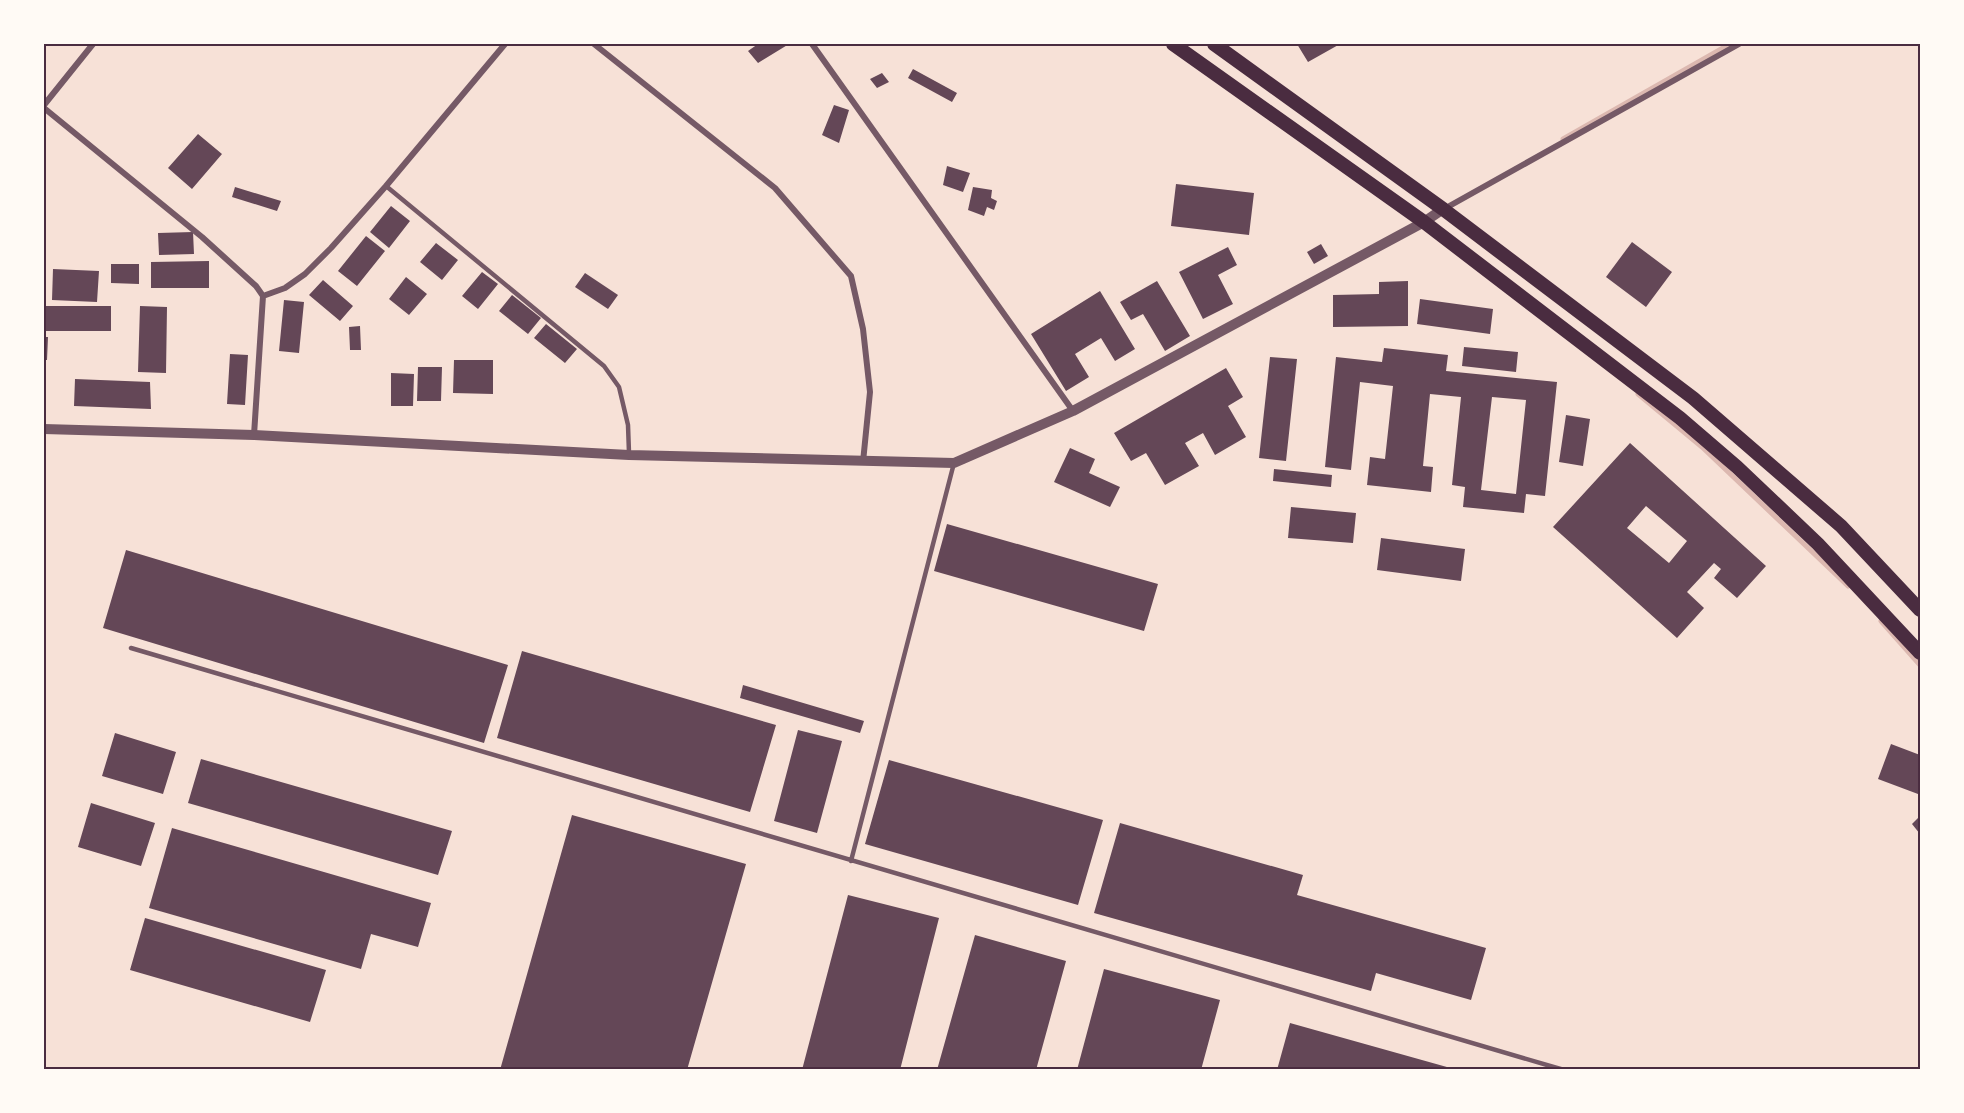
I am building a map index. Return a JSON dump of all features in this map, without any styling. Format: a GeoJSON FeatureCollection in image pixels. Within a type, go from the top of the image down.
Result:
{"type":"FeatureCollection","features":[{"type":"Feature","properties":{"kind":"highway"},"geometry":{"type":"LineString","coordinates":[[1173,44],[1424,222],[1709,442],[1818,544],[1920,653]]}},
{"type":"Feature","properties":{"kind":"highway"},"geometry":{"type":"LineString","coordinates":[[1214,44],[1443,209],[1693,398],[1841,526],[1920,610]]}},
{"type":"Feature","properties":{"kind":"street"},"geometry":{"type":"LineString","coordinates":[[93,44],[44,106],[202,237],[256,286],[263,296],[254,435]]}},
{"type":"Feature","properties":{"kind":"street"},"geometry":{"type":"LineString","coordinates":[[263,296],[285,288],[305,274],[332,248],[505,44]]}},
{"type":"Feature","properties":{"kind":"street"},"geometry":{"type":"LineString","coordinates":[[594,44],[775,188],[851,276],[863,329],[870,392],[863,462]]}},
{"type":"Feature","properties":{"kind":"street"},"geometry":{"type":"LineString","coordinates":[[812,44],[1073,411]]}},
{"type":"Feature","properties":{"kind":"street"},"geometry":{"type":"LineString","coordinates":[[44,429],[254,435],[629,455],[954,463],[1073,411],[1424,222],[1443,209],[1739,44]]}},
{"type":"Feature","properties":{"kind":"lane"},"geometry":{"type":"LineString","coordinates":[[386,186],[604,366],[619,387],[628,425],[629,455]]}},
{"type":"Feature","properties":{"kind":"lane"},"geometry":{"type":"LineString","coordinates":[[851,861],[954,463]]}},
{"type":"Feature","properties":{"kind":"lane"},"geometry":{"type":"LineString","coordinates":[[131,648],[1564,1070]]}},
{"type":"Feature","properties":{"kind":"building"},"geometry":{"type":"Polygon","coordinates":[[[758,44],[789,44],[758,63],[748,51],[758,44]]]}},
{"type":"Feature","properties":{"kind":"building"},"geometry":{"type":"Polygon","coordinates":[[[1297,44],[1340,44],[1308,62],[1297,44]]]}},
{"type":"Feature","properties":{"kind":"building"},"geometry":{"type":"Polygon","coordinates":[[[913,69],[957,93],[952,102],[908,78],[913,69]]]}},
{"type":"Feature","properties":{"kind":"building"},"geometry":{"type":"Polygon","coordinates":[[[882,73],[889,82],[877,88],[870,79],[882,73]]]}},
{"type":"Feature","properties":{"kind":"building"},"geometry":{"type":"Polygon","coordinates":[[[834,105],[849,110],[839,143],[822,135],[834,105]]]}},
{"type":"Feature","properties":{"kind":"building"},"geometry":{"type":"Polygon","coordinates":[[[198,134],[222,154],[192,189],[168,168],[198,134]]]}},
{"type":"Feature","properties":{"kind":"building"},"geometry":{"type":"Polygon","coordinates":[[[947,166],[970,173],[963,192],[943,185],[947,166]]]}},
{"type":"Feature","properties":{"kind":"building"},"geometry":{"type":"Polygon","coordinates":[[[1176,184],[1254,193],[1249,235],[1171,226],[1176,184]]]}},
{"type":"Feature","properties":{"kind":"building"},"geometry":{"type":"Polygon","coordinates":[[[235,187],[281,201],[277,211],[232,197],[235,187]]]}},
{"type":"Feature","properties":{"kind":"building"},"geometry":{"type":"Polygon","coordinates":[[[973,187],[992,190],[991,198],[997,201],[994,210],[987,207],[984,216],[968,210],[973,187]]]}},
{"type":"Feature","properties":{"kind":"building"},"geometry":{"type":"Polygon","coordinates":[[[391,206],[410,221],[389,248],[370,232],[391,206]]]}},
{"type":"Feature","properties":{"kind":"building"},"geometry":{"type":"Polygon","coordinates":[[[193,232],[194,254],[159,255],[158,233],[193,232]]]}},
{"type":"Feature","properties":{"kind":"building"},"geometry":{"type":"Polygon","coordinates":[[[366,236],[385,251],[357,286],[338,271],[366,236]]]}},
{"type":"Feature","properties":{"kind":"building"},"geometry":{"type":"Polygon","coordinates":[[[1632,242],[1672,272],[1646,307],[1606,277],[1632,242]]]}},
{"type":"Feature","properties":{"kind":"building"},"geometry":{"type":"Polygon","coordinates":[[[436,243],[458,260],[442,280],[420,262],[436,243]]]}},
{"type":"Feature","properties":{"kind":"building"},"geometry":{"type":"Polygon","coordinates":[[[1321,244],[1328,256],[1314,264],[1307,252],[1321,244]]]}},
{"type":"Feature","properties":{"kind":"building"},"geometry":{"type":"Polygon","coordinates":[[[1228,247],[1237,265],[1218,275],[1233,304],[1203,319],[1179,272],[1228,247]]]}},
{"type":"Feature","properties":{"kind":"building"},"geometry":{"type":"Polygon","coordinates":[[[209,261],[209,288],[151,288],[151,262],[209,261]]]}},
{"type":"Feature","properties":{"kind":"building"},"geometry":{"type":"Polygon","coordinates":[[[111,264],[139,264],[139,284],[111,283],[111,264]]]}},
{"type":"Feature","properties":{"kind":"building"},"geometry":{"type":"Polygon","coordinates":[[[53,269],[99,271],[97,302],[52,300],[53,269]]]}},
{"type":"Feature","properties":{"kind":"building"},"geometry":{"type":"Polygon","coordinates":[[[482,272],[498,284],[478,309],[462,296],[482,272]]]}},
{"type":"Feature","properties":{"kind":"building"},"geometry":{"type":"Polygon","coordinates":[[[585,273],[618,295],[608,309],[575,287],[585,273]]]}},
{"type":"Feature","properties":{"kind":"building"},"geometry":{"type":"Polygon","coordinates":[[[406,277],[427,294],[409,315],[389,299],[406,277]]]}},
{"type":"Feature","properties":{"kind":"building"},"geometry":{"type":"Polygon","coordinates":[[[323,280],[353,306],[340,321],[309,295],[323,280]]]}},
{"type":"Feature","properties":{"kind":"building"},"geometry":{"type":"Polygon","coordinates":[[[1157,281],[1190,336],[1165,351],[1143,314],[1131,320],[1120,302],[1157,281]]]}},
{"type":"Feature","properties":{"kind":"building"},"geometry":{"type":"Polygon","coordinates":[[[1408,281],[1408,326],[1333,327],[1333,295],[1379,294],[1379,282],[1408,281]]]}},
{"type":"Feature","properties":{"kind":"building"},"geometry":{"type":"Polygon","coordinates":[[[1100,291],[1135,349],[1115,361],[1101,338],[1075,354],[1089,377],[1066,391],[1031,334],[1100,291]]]}},
{"type":"Feature","properties":{"kind":"building"},"geometry":{"type":"Polygon","coordinates":[[[512,295],[541,318],[528,334],[499,311],[512,295]]]}},
{"type":"Feature","properties":{"kind":"building"},"geometry":{"type":"Polygon","coordinates":[[[1420,299],[1493,309],[1490,334],[1417,324],[1420,299]]]}},
{"type":"Feature","properties":{"kind":"building"},"geometry":{"type":"Polygon","coordinates":[[[284,300],[304,302],[299,353],[279,351],[284,300]]]}},
{"type":"Feature","properties":{"kind":"building"},"geometry":{"type":"Polygon","coordinates":[[[44,306],[111,306],[111,331],[44,331],[44,306]]]}},
{"type":"Feature","properties":{"kind":"building"},"geometry":{"type":"Polygon","coordinates":[[[140,306],[167,307],[166,373],[138,372],[140,306]]]}},
{"type":"Feature","properties":{"kind":"building"},"geometry":{"type":"Polygon","coordinates":[[[546,324],[577,349],[565,363],[534,338],[546,324]]]}},
{"type":"Feature","properties":{"kind":"building"},"geometry":{"type":"Polygon","coordinates":[[[360,326],[361,350],[350,350],[349,327],[360,326]]]}},
{"type":"Feature","properties":{"kind":"building"},"geometry":{"type":"Polygon","coordinates":[[[44,337],[48,337],[47,360],[44,360],[44,337]]]}},
{"type":"Feature","properties":{"kind":"building"},"geometry":{"type":"Polygon","coordinates":[[[1464,347],[1518,352],[1516,372],[1462,366],[1464,347]]]}},
{"type":"Feature","properties":{"kind":"building"},"geometry":{"type":"Polygon","coordinates":[[[1384,348],[1448,355],[1446,371],[1557,382],[1545,496],[1526,494],[1524,513],[1463,507],[1465,487],[1452,485],[1461,397],[1430,394],[1423,466],[1433,467],[1431,492],[1367,485],[1370,457],[1385,459],[1393,386],[1360,382],[1351,470],[1325,467],[1336,357],[1382,362],[1384,348]],[[1492,397],[1481,490],[1516,494],[1526,400],[1492,397]]]}},
{"type":"Feature","properties":{"kind":"building"},"geometry":{"type":"Polygon","coordinates":[[[230,354],[248,355],[245,405],[227,404],[230,354]]]}},
{"type":"Feature","properties":{"kind":"building"},"geometry":{"type":"Polygon","coordinates":[[[1270,357],[1297,359],[1286,461],[1259,458],[1270,357]]]}},
{"type":"Feature","properties":{"kind":"building"},"geometry":{"type":"Polygon","coordinates":[[[454,360],[493,360],[493,394],[453,393],[454,360]]]}},
{"type":"Feature","properties":{"kind":"building"},"geometry":{"type":"Polygon","coordinates":[[[418,367],[442,367],[441,401],[417,401],[418,367]]]}},
{"type":"Feature","properties":{"kind":"building"},"geometry":{"type":"Polygon","coordinates":[[[1226,368],[1243,397],[1228,406],[1246,437],[1215,455],[1203,433],[1185,443],[1199,466],[1165,485],[1146,453],[1131,461],[1114,433],[1226,368]]]}},
{"type":"Feature","properties":{"kind":"building"},"geometry":{"type":"Polygon","coordinates":[[[391,373],[414,374],[413,406],[391,406],[391,373]]]}},
{"type":"Feature","properties":{"kind":"building"},"geometry":{"type":"Polygon","coordinates":[[[75,379],[150,382],[151,409],[74,406],[75,379]]]}},
{"type":"Feature","properties":{"kind":"building"},"geometry":{"type":"Polygon","coordinates":[[[1566,415],[1590,419],[1583,466],[1559,462],[1566,415]]]}},
{"type":"Feature","properties":{"kind":"building"},"geometry":{"type":"Polygon","coordinates":[[[1630,443],[1766,566],[1737,598],[1714,578],[1721,569],[1714,563],[1687,592],[1704,608],[1677,638],[1553,527],[1630,443]],[[1646,506],[1627,528],[1669,563],[1687,541],[1646,506]]]}},
{"type":"Feature","properties":{"kind":"building"},"geometry":{"type":"Polygon","coordinates":[[[1070,448],[1095,459],[1089,473],[1120,487],[1110,507],[1054,482],[1070,448]]]}},
{"type":"Feature","properties":{"kind":"building"},"geometry":{"type":"Polygon","coordinates":[[[1274,469],[1332,475],[1331,487],[1273,481],[1274,469]]]}},
{"type":"Feature","properties":{"kind":"building"},"geometry":{"type":"Polygon","coordinates":[[[1291,507],[1356,513],[1353,543],[1288,538],[1291,507]]]}},
{"type":"Feature","properties":{"kind":"building"},"geometry":{"type":"Polygon","coordinates":[[[947,524],[1158,584],[1144,631],[934,571],[947,524]]]}},
{"type":"Feature","properties":{"kind":"building"},"geometry":{"type":"Polygon","coordinates":[[[1381,538],[1465,549],[1461,581],[1377,570],[1381,538]]]}},
{"type":"Feature","properties":{"kind":"building"},"geometry":{"type":"Polygon","coordinates":[[[126,550],[508,665],[484,743],[103,628],[126,550]]]}},
{"type":"Feature","properties":{"kind":"building"},"geometry":{"type":"Polygon","coordinates":[[[522,651],[776,725],[750,812],[497,738],[522,651]]]}},
{"type":"Feature","properties":{"kind":"building"},"geometry":{"type":"Polygon","coordinates":[[[743,685],[864,721],[860,733],[740,698],[743,685]]]}},
{"type":"Feature","properties":{"kind":"building"},"geometry":{"type":"Polygon","coordinates":[[[798,730],[842,741],[817,833],[774,821],[798,730]]]}},
{"type":"Feature","properties":{"kind":"building"},"geometry":{"type":"Polygon","coordinates":[[[115,733],[176,752],[163,794],[102,776],[115,733]]]}},
{"type":"Feature","properties":{"kind":"building"},"geometry":{"type":"Polygon","coordinates":[[[1891,744],[1920,755],[1918,794],[1878,779],[1891,744]]]}},
{"type":"Feature","properties":{"kind":"building"},"geometry":{"type":"Polygon","coordinates":[[[201,759],[452,831],[438,875],[188,803],[201,759]]]}},
{"type":"Feature","properties":{"kind":"building"},"geometry":{"type":"Polygon","coordinates":[[[889,760],[1103,820],[1078,905],[865,844],[889,760]]]}},
{"type":"Feature","properties":{"kind":"building"},"geometry":{"type":"Polygon","coordinates":[[[91,803],[155,823],[141,866],[78,847],[91,803]]]}},
{"type":"Feature","properties":{"kind":"building"},"geometry":{"type":"Polygon","coordinates":[[[572,815],[746,864],[687,1070],[500,1070],[572,815]]]}},
{"type":"Feature","properties":{"kind":"building"},"geometry":{"type":"Polygon","coordinates":[[[1920,816],[1920,834],[1912,824],[1920,816]]]}},
{"type":"Feature","properties":{"kind":"building"},"geometry":{"type":"Polygon","coordinates":[[[1120,823],[1303,875],[1297,895],[1486,948],[1471,1000],[1376,973],[1371,991],[1094,913],[1120,823]]]}},
{"type":"Feature","properties":{"kind":"building"},"geometry":{"type":"Polygon","coordinates":[[[172,828],[431,903],[418,947],[371,934],[361,969],[149,908],[172,828]]]}},
{"type":"Feature","properties":{"kind":"building"},"geometry":{"type":"Polygon","coordinates":[[[848,895],[939,918],[900,1070],[802,1070],[848,895]]]}},
{"type":"Feature","properties":{"kind":"building"},"geometry":{"type":"Polygon","coordinates":[[[145,918],[326,970],[310,1022],[130,970],[145,918]]]}},
{"type":"Feature","properties":{"kind":"building"},"geometry":{"type":"Polygon","coordinates":[[[975,935],[1066,961],[1036,1070],[937,1070],[975,935]]]}},
{"type":"Feature","properties":{"kind":"building"},"geometry":{"type":"Polygon","coordinates":[[[1104,969],[1220,1000],[1201,1070],[1077,1070],[1104,969]]]}},
{"type":"Feature","properties":{"kind":"building"},"geometry":{"type":"Polygon","coordinates":[[[1290,1023],[1454,1069],[1454,1070],[1277,1070],[1290,1023]]]}},
{"type":"Feature","properties":{"kind":"waterway"},"geometry":{"type":"LineString","coordinates":[[1563,139],[1730,44]]}},
{"type":"Feature","properties":{"kind":"waterway"},"geometry":{"type":"LineString","coordinates":[[1638,394],[1702,447],[1848,586]]}},
{"type":"Feature","properties":{"kind":"waterway"},"geometry":{"type":"LineString","coordinates":[[1881,621],[1920,665]]}}]}
